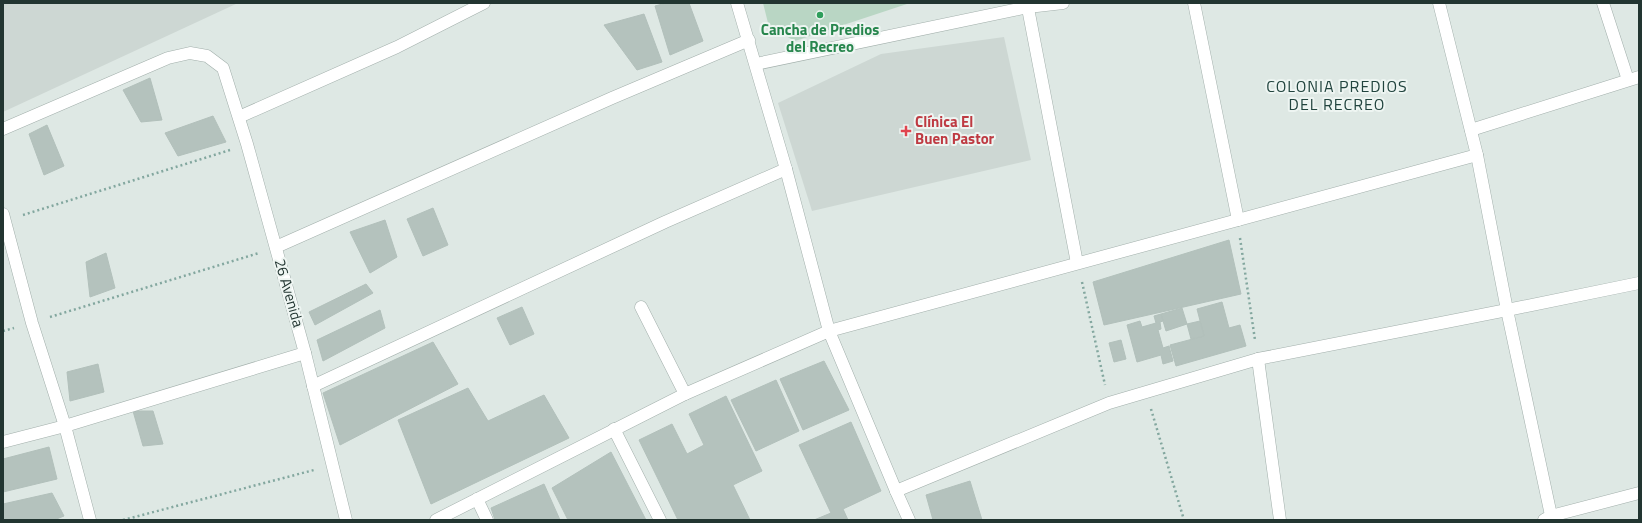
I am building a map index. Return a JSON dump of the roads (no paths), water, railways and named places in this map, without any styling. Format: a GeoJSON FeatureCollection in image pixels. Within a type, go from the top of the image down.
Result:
{"type":"FeatureCollection","features":[{"type":"Feature","properties":{"kind":"street"},"geometry":{"type":"LineString","coordinates":[[239,117],[397,47],[484,3]]}},
{"type":"Feature","properties":{"kind":"street"},"geometry":{"type":"LineString","coordinates":[[737,3],[786,169],[829,331],[909,520]]}},
{"type":"Feature","properties":{"kind":"street"},"geometry":{"type":"LineString","coordinates":[[756,64],[1027,5],[1063,3]]}},
{"type":"Feature","properties":{"kind":"street"},"geometry":{"type":"LineString","coordinates":[[1194,3],[1238,220]]}},
{"type":"Feature","properties":{"kind":"street"},"geometry":{"type":"LineString","coordinates":[[1439,3],[1477,155],[1549,519],[1639,493]]}},
{"type":"Feature","properties":{"kind":"street"},"geometry":{"type":"LineString","coordinates":[[1471,130],[1634,78],[1603,3]]}},
{"type":"Feature","properties":{"kind":"street"},"geometry":{"type":"LineString","coordinates":[[1027,5],[1078,262]]}},
{"type":"Feature","properties":{"kind":"street"},"geometry":{"type":"LineString","coordinates":[[276,248],[612,98],[749,40]]}},
{"type":"Feature","properties":{"kind":"street","name":"26 Avenida"},"geometry":{"type":"LineString","coordinates":[[3,129],[168,58],[190,53],[207,56],[223,68],[247,144],[314,386],[346,520]]}},
{"type":"Feature","properties":{"kind":"street"},"geometry":{"type":"LineString","coordinates":[[436,520],[685,394],[829,331],[1078,262],[1477,155]]}},
{"type":"Feature","properties":{"kind":"street"},"geometry":{"type":"LineString","coordinates":[[314,386],[651,229],[786,169]]}},
{"type":"Feature","properties":{"kind":"street"},"geometry":{"type":"LineString","coordinates":[[4,217],[32,323],[65,426],[90,520]]}},
{"type":"Feature","properties":{"kind":"street"},"geometry":{"type":"LineString","coordinates":[[896,491],[1109,403],[1258,359],[1639,283]]}},
{"type":"Feature","properties":{"kind":"street"},"geometry":{"type":"LineString","coordinates":[[641,307],[685,394]]}},
{"type":"Feature","properties":{"kind":"street"},"geometry":{"type":"LineString","coordinates":[[3,442],[65,426],[305,353]]}},
{"type":"Feature","properties":{"kind":"street"},"geometry":{"type":"LineString","coordinates":[[1258,359],[1280,520]]}},
{"type":"Feature","properties":{"kind":"street"},"geometry":{"type":"LineString","coordinates":[[614,430],[660,520]]}},
{"type":"Feature","properties":{"kind":"street"},"geometry":{"type":"LineString","coordinates":[[477,499],[487,520]]}},
{"type":"Feature","properties":{"kind":"place","name":"Cancha de Predios del Recreo"},"geometry":{"type":"Point","coordinates":[820,15]}},
{"type":"Feature","properties":{"kind":"place","name":"Clínica El Buen Pastor"},"geometry":{"type":"Point","coordinates":[906,131]}},
{"type":"Feature","properties":{"kind":"district","name":"COLONIA PREDIOS DEL RECREO"},"geometry":{"type":"Point","coordinates":[1337,95]}}]}
